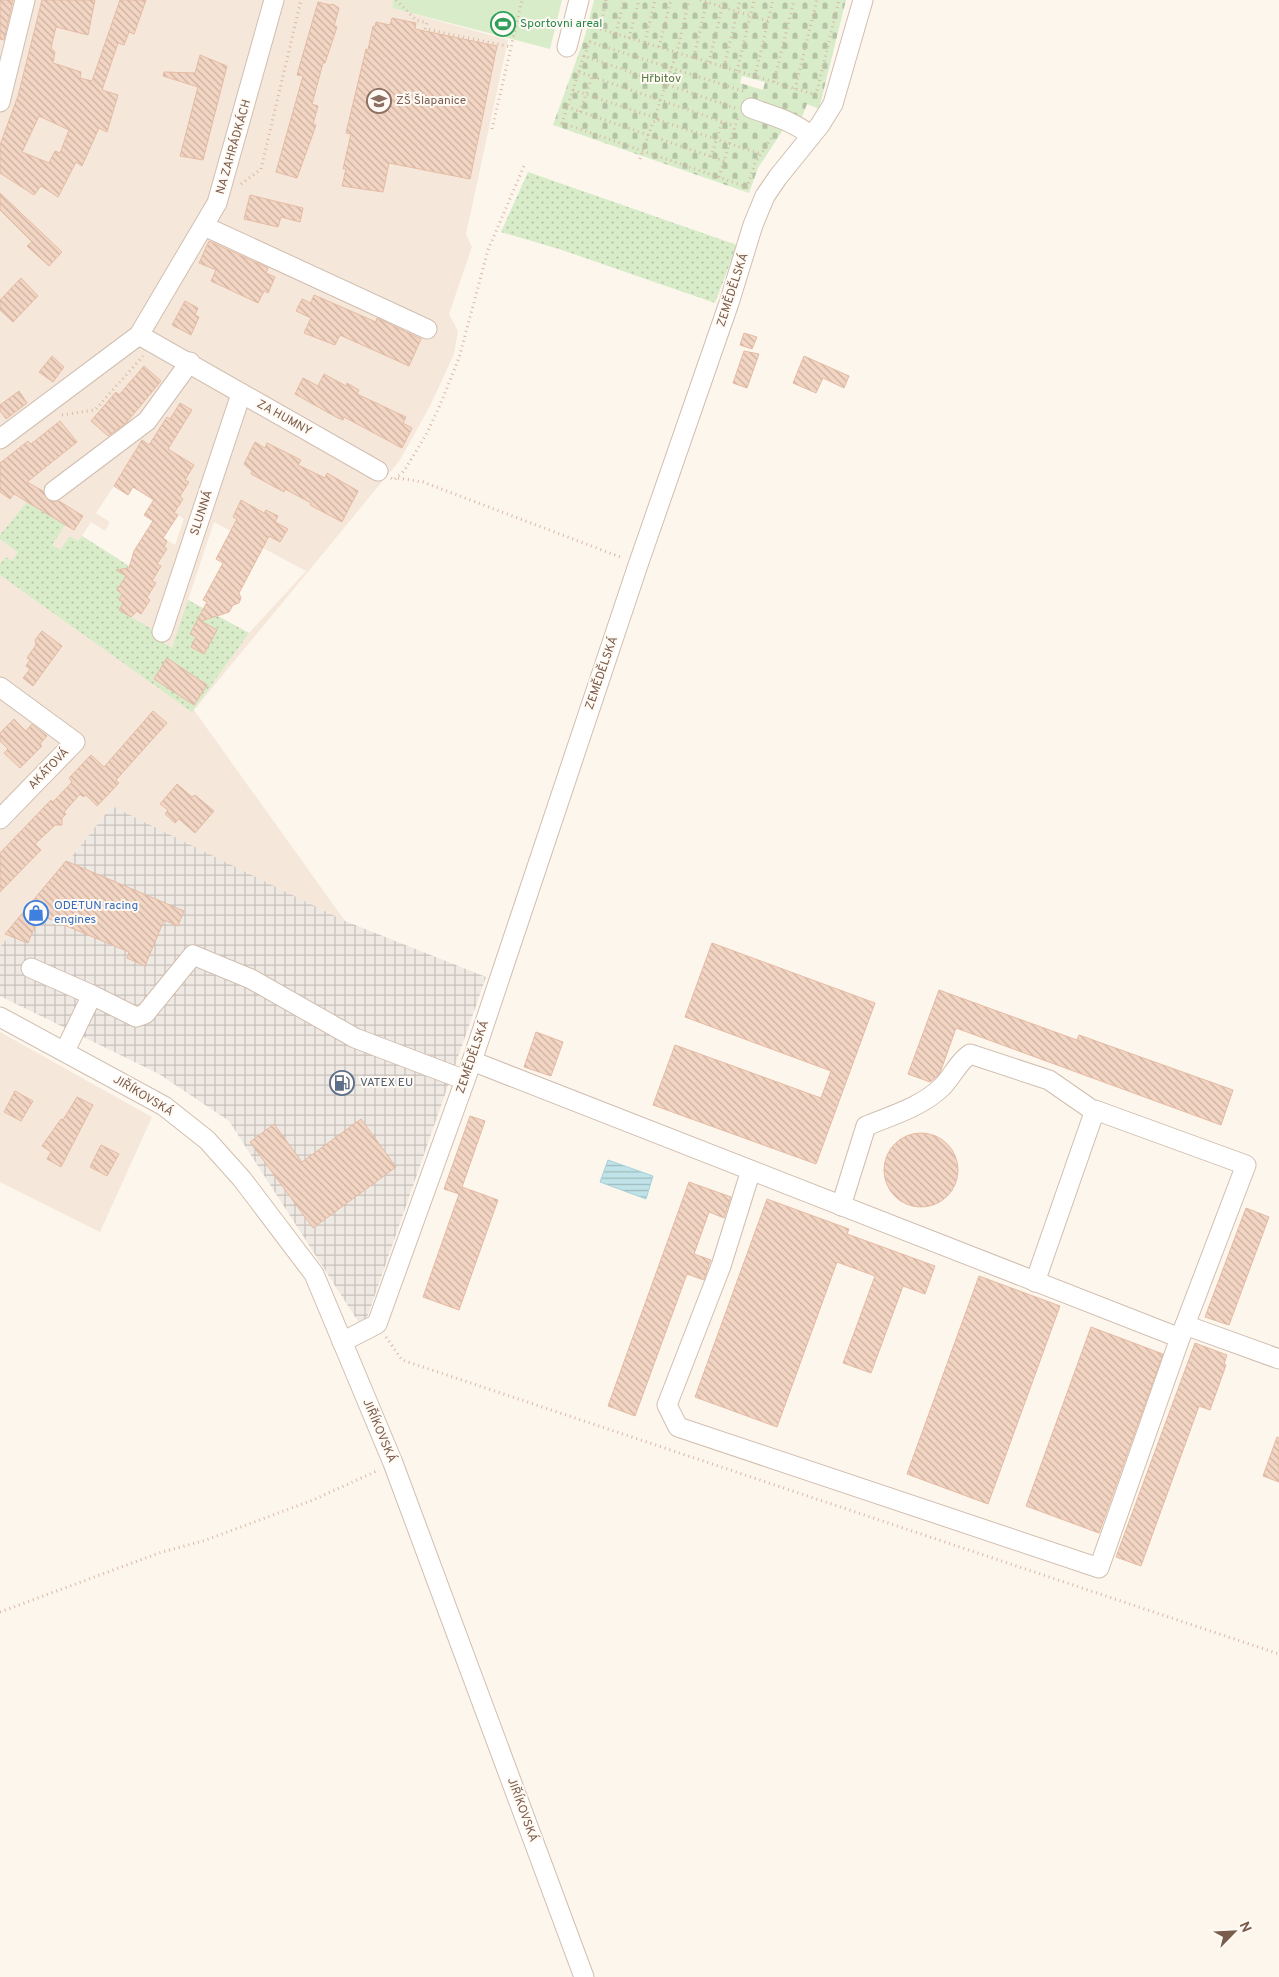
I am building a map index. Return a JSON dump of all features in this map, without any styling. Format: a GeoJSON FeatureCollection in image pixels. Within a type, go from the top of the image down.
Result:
{"type":"FeatureCollection","features":[{"type":"Feature","properties":{"kind":"street"},"geometry":{"type":"LineString","coordinates":[[0,102],[25,0]]}},
{"type":"Feature","properties":{"kind":"street","name":"NA ZAHRÁDKÁCH"},"geometry":{"type":"LineString","coordinates":[[0,439],[142,336],[219,198],[274,0]]}},
{"type":"Feature","properties":{"kind":"street"},"geometry":{"type":"LineString","coordinates":[[567,47],[579,0]]}},
{"type":"Feature","properties":{"kind":"street","name":"ZEMĚDĚLSKÁ"},"geometry":{"type":"LineString","coordinates":[[377,1324],[472,1061],[638,565],[729,303],[753,225],[765,196],[834,104],[863,0]]}},
{"type":"Feature","properties":{"kind":"street"},"geometry":{"type":"LineString","coordinates":[[744,114],[789,121],[801,127],[811,136]]}},
{"type":"Feature","properties":{"kind":"street"},"geometry":{"type":"LineString","coordinates":[[204,226],[427,329]]}},
{"type":"Feature","properties":{"kind":"street"},"geometry":{"type":"LineString","coordinates":[[54,491],[147,421],[190,362],[142,336]]}},
{"type":"Feature","properties":{"kind":"street","name":"ZA HUMNY"},"geometry":{"type":"LineString","coordinates":[[190,362],[241,394],[378,471]]}},
{"type":"Feature","properties":{"kind":"street","name":"SLUNNÁ"},"geometry":{"type":"LineString","coordinates":[[162,632],[241,394]]}},
{"type":"Feature","properties":{"kind":"street","name":"AKÁTOVÁ"},"geometry":{"type":"LineString","coordinates":[[0,687],[74,742],[0,819]]}},
{"type":"Feature","properties":{"kind":"street"},"geometry":{"type":"LineString","coordinates":[[31,968],[92,995],[136,1018],[145,1014],[193,955],[251,979],[355,1038],[465,1080]]}},
{"type":"Feature","properties":{"kind":"street"},"geometry":{"type":"LineString","coordinates":[[65,1051],[92,995]]}},
{"type":"Feature","properties":{"kind":"street","name":"JIŘÍKOVSKÁ"},"geometry":{"type":"LineString","coordinates":[[0,1017],[164,1106],[207,1140],[242,1179],[314,1274],[393,1464],[584,1977]]}},
{"type":"Feature","properties":{"kind":"street"},"geometry":{"type":"LineString","coordinates":[[841,1206],[866,1126],[914,1108],[943,1086],[960,1061],[970,1054],[1049,1080],[1088,1107]]}},
{"type":"Feature","properties":{"kind":"street"},"geometry":{"type":"LineString","coordinates":[[472,1061],[1035,1282],[1182,1332],[1279,1359]]}},
{"type":"Feature","properties":{"kind":"street"},"geometry":{"type":"LineString","coordinates":[[751,1170],[721,1266],[667,1405],[678,1428],[1099,1568],[1182,1332],[1246,1165],[1095,1110],[1035,1282]]}},
{"type":"Feature","properties":{"kind":"street"},"geometry":{"type":"LineString","coordinates":[[342,1342],[377,1324]]}},
{"type":"Feature","properties":{"kind":"path"},"geometry":{"type":"LineString","coordinates":[[219,198],[261,169],[300,12],[301,0]]}},
{"type":"Feature","properties":{"kind":"path"},"geometry":{"type":"LineString","coordinates":[[396,0],[416,20],[427,23],[426,29],[512,47]]}},
{"type":"Feature","properties":{"kind":"path"},"geometry":{"type":"LineString","coordinates":[[492,129],[522,0]]}},
{"type":"Feature","properties":{"kind":"path"},"geometry":{"type":"LineString","coordinates":[[606,0],[600,28],[816,95],[839,0]]}},
{"type":"Feature","properties":{"kind":"path"},"geometry":{"type":"LineString","coordinates":[[616,34],[624,0]]}},
{"type":"Feature","properties":{"kind":"path"},"geometry":{"type":"LineString","coordinates":[[630,38],[639,0]]}},
{"type":"Feature","properties":{"kind":"path"},"geometry":{"type":"LineString","coordinates":[[645,42],[655,0]]}},
{"type":"Feature","properties":{"kind":"path"},"geometry":{"type":"LineString","coordinates":[[659,47],[671,0]]}},
{"type":"Feature","properties":{"kind":"path"},"geometry":{"type":"LineString","coordinates":[[658,120],[656,113],[677,52],[689,0]]}},
{"type":"Feature","properties":{"kind":"path"},"geometry":{"type":"LineString","coordinates":[[700,0],[768,22]]}},
{"type":"Feature","properties":{"kind":"path"},"geometry":{"type":"LineString","coordinates":[[709,62],[724,0]]}},
{"type":"Feature","properties":{"kind":"path"},"geometry":{"type":"LineString","coordinates":[[724,67],[740,0]]}},
{"type":"Feature","properties":{"kind":"path"},"geometry":{"type":"LineString","coordinates":[[737,71],[754,0]]}},
{"type":"Feature","properties":{"kind":"path"},"geometry":{"type":"LineString","coordinates":[[755,76],[773,0]]}},
{"type":"Feature","properties":{"kind":"path"},"geometry":{"type":"LineString","coordinates":[[774,82],[794,0]]}},
{"type":"Feature","properties":{"kind":"path"},"geometry":{"type":"LineString","coordinates":[[795,88],[817,0]]}},
{"type":"Feature","properties":{"kind":"path"},"geometry":{"type":"LineString","coordinates":[[694,58],[707,1]]}},
{"type":"Feature","properties":{"kind":"path"},"geometry":{"type":"LineString","coordinates":[[718,177],[735,126],[744,114],[748,92],[590,42],[562,122],[643,151],[718,177],[747,187],[755,163],[777,130],[769,127]]}},
{"type":"Feature","properties":{"kind":"path"},"geometry":{"type":"LineString","coordinates":[[584,56],[744,114]]}},
{"type":"Feature","properties":{"kind":"path"},"geometry":{"type":"LineString","coordinates":[[579,72],[735,126]]}},
{"type":"Feature","properties":{"kind":"path"},"geometry":{"type":"LineString","coordinates":[[580,112],[592,77]]}},
{"type":"Feature","properties":{"kind":"path"},"geometry":{"type":"LineString","coordinates":[[573,90],[650,116],[653,122]]}},
{"type":"Feature","properties":{"kind":"path"},"geometry":{"type":"LineString","coordinates":[[567,107],[724,161]]}},
{"type":"Feature","properties":{"kind":"path"},"geometry":{"type":"LineString","coordinates":[[650,116],[656,113]]}},
{"type":"Feature","properties":{"kind":"path"},"geometry":{"type":"LineString","coordinates":[[640,159],[653,122],[658,120],[761,154]]}},
{"type":"Feature","properties":{"kind":"path"},"geometry":{"type":"LineString","coordinates":[[711,157],[722,122]]}},
{"type":"Feature","properties":{"kind":"path"},"geometry":{"type":"LineString","coordinates":[[398,478],[427,433],[459,358],[488,250],[524,166]]}},
{"type":"Feature","properties":{"kind":"path"},"geometry":{"type":"LineString","coordinates":[[60,415],[95,410],[144,354],[142,336]]}},
{"type":"Feature","properties":{"kind":"path"},"geometry":{"type":"LineString","coordinates":[[378,471],[394,480],[398,478],[423,482],[638,565]]}},
{"type":"Feature","properties":{"kind":"path"},"geometry":{"type":"LineString","coordinates":[[377,1324],[402,1360],[1279,1654]]}},
{"type":"Feature","properties":{"kind":"path"},"geometry":{"type":"LineString","coordinates":[[0,1612],[158,1553],[206,1540],[313,1500],[393,1464]]}},
{"type":"Feature","properties":{"kind":"shaded area"},"geometry":{"type":"Polygon","coordinates":[[[0,0],[393,0],[392,8],[508,40],[466,234],[472,247],[449,314],[458,331],[454,354],[430,406],[400,460],[194,710],[345,921],[112,806],[0,947],[0,0]],[[114,486],[96,513],[110,522],[105,531],[91,522],[82,536],[129,566],[138,552],[135,550],[148,528],[175,545],[184,519],[178,515],[168,531],[144,515],[153,499],[133,487],[128,495],[114,486]],[[214,522],[188,600],[249,633],[306,571],[214,522]]]}},
{"type":"Feature","properties":{"kind":"shaded area"},"geometry":{"type":"Polygon","coordinates":[[[112,806],[345,921],[486,977],[363,1329],[229,1121],[159,1074],[0,996],[0,947],[112,806]]]}},
{"type":"Feature","properties":{"kind":"shaded area"},"geometry":{"type":"Polygon","coordinates":[[[0,1032],[152,1117],[100,1232],[0,1182],[0,1032]]]}},
{"type":"Feature","properties":{"kind":"green space","name":"Sportovni areal"},"geometry":{"type":"Polygon","coordinates":[[[393,0],[562,0],[550,49],[392,8],[393,0]]]}},
{"type":"Feature","properties":{"kind":"green space","name":"Hřbitov"},"geometry":{"type":"Polygon","coordinates":[[[594,0],[846,0],[819,109],[807,104],[801,120],[792,116],[758,168],[749,193],[553,125],[585,36],[594,0]],[[742,76],[740,83],[763,90],[765,82],[742,76]]]}},
{"type":"Feature","properties":{"kind":"green space"},"geometry":{"type":"Polygon","coordinates":[[[528,172],[737,245],[715,303],[562,250],[501,232],[528,172]]]}},
{"type":"Feature","properties":{"kind":"green space"},"geometry":{"type":"Polygon","coordinates":[[[27,502],[65,525],[52,545],[60,550],[70,536],[78,541],[82,536],[129,566],[122,574],[128,577],[117,590],[122,594],[119,599],[124,602],[119,610],[164,636],[163,642],[172,648],[188,600],[249,633],[192,712],[0,575],[0,564],[6,557],[12,561],[18,552],[0,539],[0,535],[27,502]]]}},
{"type":"Feature","properties":{"kind":"water"},"geometry":{"type":"Polygon","coordinates":[[[608,1160],[653,1176],[646,1199],[600,1182],[608,1160]]]}},
{"type":"Feature","properties":{"kind":"building"},"geometry":{"type":"Polygon","coordinates":[[[0,0],[13,0],[4,40],[0,39],[0,0]]]}},
{"type":"Feature","properties":{"kind":"building"},"geometry":{"type":"Polygon","coordinates":[[[42,0],[95,0],[88,35],[56,27],[51,48],[55,52],[53,63],[81,72],[80,78],[92,81],[120,0],[146,0],[134,34],[129,32],[124,45],[118,43],[102,90],[118,95],[107,132],[99,128],[82,166],[76,162],[58,197],[41,186],[34,195],[0,173],[0,145],[18,96],[42,0]],[[39,116],[22,152],[49,163],[55,151],[60,153],[69,130],[39,116]]]}},
{"type":"Feature","properties":{"kind":"building"},"geometry":{"type":"Polygon","coordinates":[[[318,2],[333,4],[339,8],[334,26],[337,27],[325,63],[323,63],[312,104],[318,106],[313,124],[316,125],[297,178],[276,172],[303,76],[297,75],[318,2]]]}},
{"type":"Feature","properties":{"kind":"building"},"geometry":{"type":"Polygon","coordinates":[[[392,18],[416,23],[415,29],[497,46],[470,179],[389,163],[383,192],[342,186],[346,169],[343,169],[351,134],[346,133],[366,49],[368,50],[373,26],[375,27],[376,22],[390,25],[392,18]]]}},
{"type":"Feature","properties":{"kind":"building"},"geometry":{"type":"Polygon","coordinates":[[[200,55],[227,66],[203,160],[180,156],[198,87],[163,76],[164,72],[195,73],[200,55]]]}},
{"type":"Feature","properties":{"kind":"building"},"geometry":{"type":"Polygon","coordinates":[[[0,193],[62,252],[49,266],[27,246],[32,242],[0,210],[0,193]]]}},
{"type":"Feature","properties":{"kind":"building"},"geometry":{"type":"Polygon","coordinates":[[[250,195],[303,208],[300,222],[281,217],[278,227],[244,219],[250,195]]]}},
{"type":"Feature","properties":{"kind":"building"},"geometry":{"type":"Polygon","coordinates":[[[209,241],[268,268],[266,273],[275,277],[268,293],[264,291],[258,303],[211,281],[216,270],[199,263],[209,241]]]}},
{"type":"Feature","properties":{"kind":"building"},"geometry":{"type":"Polygon","coordinates":[[[21,278],[38,296],[13,322],[0,310],[0,300],[21,278]]]}},
{"type":"Feature","properties":{"kind":"building"},"geometry":{"type":"Polygon","coordinates":[[[314,295],[376,322],[377,318],[421,339],[409,366],[340,335],[335,345],[304,333],[311,318],[296,311],[302,299],[311,303],[314,295]]]}},
{"type":"Feature","properties":{"kind":"building"},"geometry":{"type":"Polygon","coordinates":[[[185,301],[198,308],[195,315],[199,317],[191,335],[172,325],[185,301]]]}},
{"type":"Feature","properties":{"kind":"building"},"geometry":{"type":"Polygon","coordinates":[[[744,333],[757,337],[752,349],[740,345],[744,333]]]}},
{"type":"Feature","properties":{"kind":"building"},"geometry":{"type":"Polygon","coordinates":[[[744,351],[759,354],[747,388],[733,383],[744,351]]]}},
{"type":"Feature","properties":{"kind":"building"},"geometry":{"type":"Polygon","coordinates":[[[52,356],[64,367],[53,382],[39,372],[52,356]]]}},
{"type":"Feature","properties":{"kind":"building"},"geometry":{"type":"Polygon","coordinates":[[[804,356],[849,376],[844,388],[823,378],[816,393],[793,383],[804,356]]]}},
{"type":"Feature","properties":{"kind":"building"},"geometry":{"type":"Polygon","coordinates":[[[144,366],[161,381],[126,423],[108,436],[91,421],[116,392],[119,395],[144,366]]]}},
{"type":"Feature","properties":{"kind":"building"},"geometry":{"type":"Polygon","coordinates":[[[324,374],[346,386],[347,383],[359,390],[357,394],[406,417],[403,423],[412,428],[402,448],[344,417],[343,420],[336,417],[295,394],[303,378],[318,386],[324,374]]]}},
{"type":"Feature","properties":{"kind":"building"},"geometry":{"type":"Polygon","coordinates":[[[19,391],[27,403],[6,419],[0,411],[0,405],[19,391]]]}},
{"type":"Feature","properties":{"kind":"building"},"geometry":{"type":"Polygon","coordinates":[[[180,403],[192,410],[168,449],[194,465],[185,480],[189,482],[180,496],[183,499],[174,513],[178,515],[163,538],[167,541],[164,547],[167,549],[157,564],[161,566],[152,581],[156,583],[147,597],[150,600],[141,614],[137,611],[131,617],[119,610],[124,602],[119,600],[122,594],[117,590],[126,576],[116,570],[129,568],[134,551],[153,521],[144,515],[154,500],[133,487],[128,495],[114,486],[142,440],[149,445],[167,417],[170,419],[180,403]]]}},
{"type":"Feature","properties":{"kind":"building"},"geometry":{"type":"Polygon","coordinates":[[[60,421],[77,442],[27,482],[43,491],[49,501],[59,501],[83,516],[74,530],[14,494],[10,499],[0,492],[0,463],[28,441],[31,444],[60,421]]]}},
{"type":"Feature","properties":{"kind":"building"},"geometry":{"type":"Polygon","coordinates":[[[255,442],[265,448],[267,443],[301,460],[298,465],[325,478],[327,473],[358,491],[342,522],[285,489],[284,492],[251,474],[252,471],[244,464],[255,442]]]}},
{"type":"Feature","properties":{"kind":"building"},"geometry":{"type":"Polygon","coordinates":[[[241,500],[264,513],[266,510],[278,516],[275,522],[288,529],[280,542],[269,536],[239,593],[241,598],[239,603],[233,605],[229,612],[201,621],[217,630],[204,654],[191,647],[196,637],[190,634],[207,602],[203,600],[223,563],[216,559],[237,519],[233,517],[241,500]]]}},
{"type":"Feature","properties":{"kind":"building"},"geometry":{"type":"Polygon","coordinates":[[[42,631],[62,646],[33,686],[23,678],[30,669],[26,666],[30,660],[27,658],[36,645],[35,640],[42,631]]]}},
{"type":"Feature","properties":{"kind":"building"},"geometry":{"type":"Polygon","coordinates":[[[167,658],[207,685],[194,705],[154,679],[167,658]]]}},
{"type":"Feature","properties":{"kind":"building"},"geometry":{"type":"Polygon","coordinates":[[[153,711],[167,723],[116,780],[119,783],[97,806],[86,795],[83,797],[80,794],[64,812],[66,814],[62,818],[62,825],[55,825],[35,844],[41,850],[0,892],[0,853],[51,800],[53,802],[72,782],[69,778],[91,755],[104,767],[153,711]]]}},
{"type":"Feature","properties":{"kind":"building"},"geometry":{"type":"Polygon","coordinates":[[[14,719],[26,731],[32,724],[47,736],[40,744],[42,746],[20,768],[4,753],[8,749],[0,741],[0,733],[14,719]]]}},
{"type":"Feature","properties":{"kind":"building"},"geometry":{"type":"Polygon","coordinates":[[[177,784],[192,797],[195,795],[214,811],[195,833],[179,819],[175,823],[165,814],[168,810],[160,804],[177,784]]]}},
{"type":"Feature","properties":{"kind":"building"},"geometry":{"type":"Polygon","coordinates":[[[66,861],[184,911],[178,926],[164,920],[145,966],[127,958],[129,952],[40,915],[28,943],[5,934],[66,861]]]}},
{"type":"Feature","properties":{"kind":"building"},"geometry":{"type":"Polygon","coordinates":[[[712,943],[875,1003],[816,1164],[653,1105],[675,1045],[821,1098],[831,1071],[685,1017],[712,943]]]}},
{"type":"Feature","properties":{"kind":"building"},"geometry":{"type":"Polygon","coordinates":[[[939,990],[1077,1040],[1079,1035],[1233,1090],[1221,1125],[956,1028],[940,1073],[934,1079],[930,1082],[908,1074],[939,990]]]}},
{"type":"Feature","properties":{"kind":"building"},"geometry":{"type":"Polygon","coordinates":[[[536,1032],[563,1042],[551,1076],[524,1067],[536,1032]]]}},
{"type":"Feature","properties":{"kind":"building"},"geometry":{"type":"Polygon","coordinates":[[[15,1091],[33,1101],[21,1121],[4,1112],[15,1091]]]}},
{"type":"Feature","properties":{"kind":"building"},"geometry":{"type":"Polygon","coordinates":[[[77,1097],[93,1105],[61,1167],[47,1159],[51,1152],[42,1146],[61,1119],[63,1120],[77,1097]]]}},
{"type":"Feature","properties":{"kind":"building"},"geometry":{"type":"Polygon","coordinates":[[[470,1116],[485,1121],[462,1187],[498,1200],[459,1310],[423,1297],[459,1194],[444,1189],[470,1116]]]}},
{"type":"Feature","properties":{"kind":"building"},"geometry":{"type":"Polygon","coordinates":[[[361,1119],[396,1167],[313,1228],[250,1142],[274,1124],[302,1162],[361,1119]]]}},
{"type":"Feature","properties":{"kind":"building"},"geometry":{"type":"Polygon","coordinates":[[[921,1133],[935,1136],[947,1144],[955,1156],[958,1170],[955,1184],[947,1196],[935,1204],[921,1207],[907,1204],[895,1196],[887,1184],[884,1170],[887,1156],[895,1144],[907,1136],[921,1133]]]}},
{"type":"Feature","properties":{"kind":"building"},"geometry":{"type":"Polygon","coordinates":[[[101,1145],[119,1154],[107,1176],[90,1167],[101,1145]]]}},
{"type":"Feature","properties":{"kind":"building"},"geometry":{"type":"Polygon","coordinates":[[[689,1182],[731,1197],[724,1218],[709,1212],[694,1254],[711,1260],[704,1280],[687,1274],[635,1416],[608,1406],[689,1182]]]}},
{"type":"Feature","properties":{"kind":"building"},"geometry":{"type":"Polygon","coordinates":[[[767,1199],[849,1229],[847,1234],[935,1266],[925,1294],[903,1286],[871,1373],[843,1363],[875,1276],[837,1262],[777,1427],[695,1397],[767,1199]]]}},
{"type":"Feature","properties":{"kind":"building"},"geometry":{"type":"Polygon","coordinates":[[[1246,1208],[1269,1217],[1229,1325],[1205,1317],[1246,1208]]]}},
{"type":"Feature","properties":{"kind":"building"},"geometry":{"type":"Polygon","coordinates":[[[979,1276],[1060,1306],[988,1504],[907,1474],[979,1276]]]}},
{"type":"Feature","properties":{"kind":"building"},"geometry":{"type":"Polygon","coordinates":[[[1091,1327],[1163,1354],[1099,1533],[1026,1506],[1091,1327]]]}},
{"type":"Feature","properties":{"kind":"building"},"geometry":{"type":"Polygon","coordinates":[[[1195,1343],[1227,1355],[1224,1364],[1226,1365],[1210,1410],[1199,1406],[1141,1566],[1116,1557],[1195,1343]]]}},
{"type":"Feature","properties":{"kind":"building"},"geometry":{"type":"Polygon","coordinates":[[[1277,1437],[1279,1438],[1279,1482],[1263,1476],[1277,1437]]]}},
{"type":"Feature","properties":{"kind":"place","name":"Sportovni areal"},"geometry":{"type":"Point","coordinates":[503,24]}},
{"type":"Feature","properties":{"kind":"place","name":"ZŠ Šlapanice"},"geometry":{"type":"Point","coordinates":[379,101]}},
{"type":"Feature","properties":{"kind":"place","name":"ODETUN racing engines"},"geometry":{"type":"Point","coordinates":[36,913]}},
{"type":"Feature","properties":{"kind":"place","name":"VATEX EU"},"geometry":{"type":"Point","coordinates":[342,1083]}}]}
